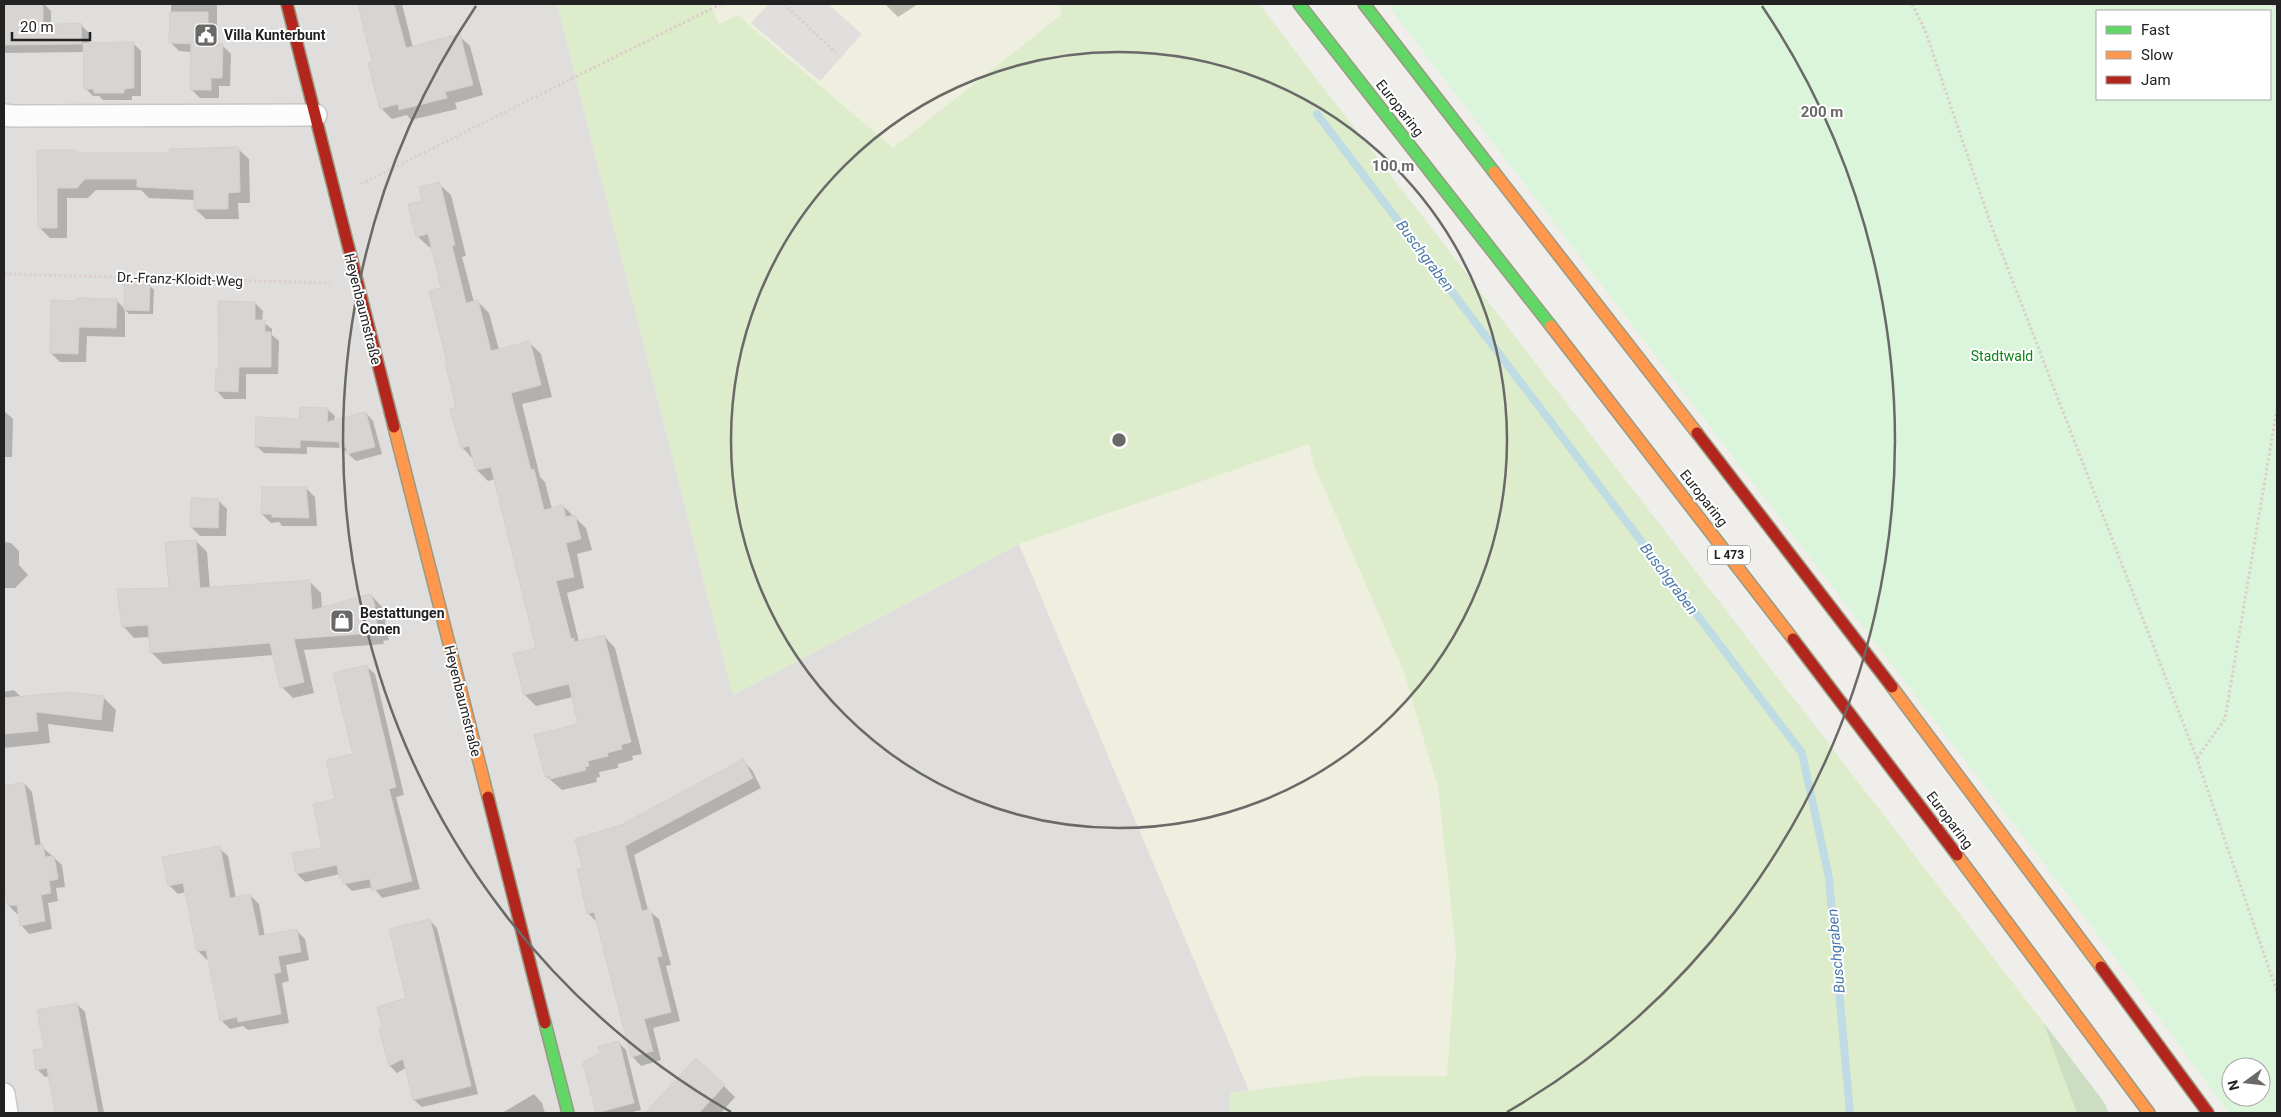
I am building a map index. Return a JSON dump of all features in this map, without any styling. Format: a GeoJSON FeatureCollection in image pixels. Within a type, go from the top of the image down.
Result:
{"type":"FeatureCollection","features":[{"type":"Feature","properties":{"kind":"main road","name":"Heyenbaumstraße"},"geometry":{"type":"LineString","coordinates":[[287,4],[568,1113]]}},
{"type":"Feature","properties":{"kind":"main road","name":"Europaring"},"geometry":{"type":"LineString","coordinates":[[1299,4],[1715,535],[2036,959],[2150,1113]]}},
{"type":"Feature","properties":{"kind":"main road"},"geometry":{"type":"LineString","coordinates":[[1364,4],[1764,518],[2082,938],[2208,1113]]}},
{"type":"Feature","properties":{"kind":"street"},"geometry":{"type":"LineString","coordinates":[[4,115],[316,115]]}},
{"type":"Feature","properties":{"kind":"street"},"geometry":{"type":"LineString","coordinates":[[4,1094],[7,1113]]}},
{"type":"Feature","properties":{"kind":"path"},"geometry":{"type":"LineString","coordinates":[[334,192],[355,187],[721,4]]}},
{"type":"Feature","properties":{"kind":"path"},"geometry":{"type":"LineString","coordinates":[[784,4],[836,53]]}},
{"type":"Feature","properties":{"kind":"path"},"geometry":{"type":"LineString","coordinates":[[1912,4],[1925,30],[1990,225],[2197,759],[2277,992]]}},
{"type":"Feature","properties":{"kind":"path"},"geometry":{"type":"LineString","coordinates":[[2272,4],[2277,9]]}},
{"type":"Feature","properties":{"kind":"path","name":"Dr.-Franz-Kloidt-Weg"},"geometry":{"type":"LineString","coordinates":[[4,274],[357,284]]}},
{"type":"Feature","properties":{"kind":"path"},"geometry":{"type":"LineString","coordinates":[[2197,759],[2225,719],[2277,408]]}},
{"type":"Feature","properties":{"kind":"shaded area"},"geometry":{"type":"Polygon","coordinates":[[[4,4],[557,4],[733,695],[1019,544],[1249,1090],[1230,1093],[1230,1113],[4,1113],[4,4]]]}},
{"type":"Feature","properties":{"kind":"shaded area"},"geometry":{"type":"Polygon","coordinates":[[[769,4],[828,4],[862,34],[820,81],[751,23],[769,4]]]}},
{"type":"Feature","properties":{"kind":"green space"},"geometry":{"type":"Polygon","coordinates":[[[557,4],[709,4],[719,24],[737,15],[893,148],[1061,15],[1060,4],[1259,4],[2043,1022],[2077,1113],[1230,1113],[1230,1093],[1367,1076],[1447,1076],[1456,952],[1438,788],[1404,672],[1313,463],[1309,444],[1019,544],[733,695],[557,4]]]}},
{"type":"Feature","properties":{"kind":"green space"},"geometry":{"type":"Polygon","coordinates":[[[709,4],[1060,4],[1061,15],[893,148],[737,16],[719,24],[709,4]]]}},
{"type":"Feature","properties":{"kind":"green space","name":"Stadtwald"},"geometry":{"type":"Polygon","coordinates":[[[1387,4],[2277,4],[2277,1113],[2229,1113],[2225,1107],[2271,1107],[2271,1057],[2221,1057],[2221,1102],[2084,916],[1387,4]]]}},
{"type":"Feature","properties":{"kind":"green space"},"geometry":{"type":"Polygon","coordinates":[[[1309,443],[1313,463],[1404,672],[1438,788],[1456,952],[1447,1077],[1367,1076],[1249,1090],[1019,544],[1309,443]]]}},
{"type":"Feature","properties":{"kind":"green space"},"geometry":{"type":"Polygon","coordinates":[[[2043,1022],[2104,1102],[2109,1113],[2077,1113],[2043,1022]]]}},
{"type":"Feature","properties":{"kind":"building"},"geometry":{"type":"Polygon","coordinates":[[[4,4],[43,4],[43,25],[81,23],[82,44],[4,45],[4,4]]]}},
{"type":"Feature","properties":{"kind":"building"},"geometry":{"type":"Polygon","coordinates":[[[358,4],[394,4],[406,48],[460,34],[473,85],[445,92],[447,98],[399,110],[398,104],[380,109],[368,63],[372,62],[358,4]]]}},
{"type":"Feature","properties":{"kind":"building"},"geometry":{"type":"Polygon","coordinates":[[[170,12],[208,12],[208,44],[223,44],[222,78],[211,78],[211,90],[190,90],[191,44],[169,43],[170,12]]]}},
{"type":"Feature","properties":{"kind":"building"},"geometry":{"type":"Polygon","coordinates":[[[134,42],[134,88],[124,89],[124,93],[94,93],[94,89],[84,89],[83,43],[134,42]]]}},
{"type":"Feature","properties":{"kind":"building"},"geometry":{"type":"Polygon","coordinates":[[[239,147],[240,192],[228,193],[228,209],[194,209],[194,190],[137,187],[137,179],[85,179],[77,188],[57,188],[57,228],[38,228],[37,150],[75,150],[79,153],[169,153],[170,149],[239,147]]]}},
{"type":"Feature","properties":{"kind":"building"},"geometry":{"type":"Polygon","coordinates":[[[440,182],[455,245],[452,246],[466,303],[478,300],[491,351],[530,341],[541,385],[511,393],[531,470],[534,469],[544,510],[563,505],[566,517],[575,515],[581,539],[566,543],[574,577],[556,581],[571,639],[574,638],[574,642],[604,635],[631,742],[621,745],[622,749],[607,753],[608,756],[588,761],[589,766],[585,767],[586,770],[550,779],[549,776],[545,777],[534,735],[578,724],[569,684],[524,695],[513,654],[536,648],[491,467],[476,470],[469,446],[461,448],[450,409],[456,407],[429,291],[441,288],[428,234],[416,237],[408,204],[422,201],[419,187],[440,182]]]}},
{"type":"Feature","properties":{"kind":"building"},"geometry":{"type":"Polygon","coordinates":[[[124,284],[150,285],[149,311],[124,310],[124,284]]]}},
{"type":"Feature","properties":{"kind":"building"},"geometry":{"type":"Polygon","coordinates":[[[76,298],[117,299],[116,328],[79,327],[78,354],[50,353],[51,300],[76,301],[76,298]]]}},
{"type":"Feature","properties":{"kind":"building"},"geometry":{"type":"Polygon","coordinates":[[[218,301],[255,302],[255,320],[265,320],[265,332],[271,332],[271,367],[239,367],[238,392],[215,391],[216,369],[219,369],[218,301]]]}},
{"type":"Feature","properties":{"kind":"building"},"geometry":{"type":"Polygon","coordinates":[[[300,407],[328,408],[327,422],[366,412],[375,447],[347,454],[346,447],[340,448],[339,442],[300,440],[300,448],[255,446],[256,417],[299,419],[300,407]]]}},
{"type":"Feature","properties":{"kind":"building"},"geometry":{"type":"Polygon","coordinates":[[[262,487],[306,487],[309,518],[272,517],[272,514],[261,514],[262,487]]]}},
{"type":"Feature","properties":{"kind":"building"},"geometry":{"type":"Polygon","coordinates":[[[191,498],[219,499],[218,528],[190,527],[191,498]]]}},
{"type":"Feature","properties":{"kind":"building"},"geometry":{"type":"Polygon","coordinates":[[[196,540],[200,588],[310,580],[312,610],[371,594],[378,628],[373,630],[373,633],[294,639],[304,682],[280,688],[270,643],[150,653],[148,625],[122,627],[117,589],[169,588],[165,542],[196,540]]]}},
{"type":"Feature","properties":{"kind":"building"},"geometry":{"type":"Polygon","coordinates":[[[367,665],[396,787],[389,789],[412,881],[372,891],[370,879],[343,884],[342,878],[339,878],[337,865],[296,874],[292,853],[322,848],[313,804],[335,799],[326,760],[353,754],[333,673],[367,665]]]}},
{"type":"Feature","properties":{"kind":"building"},"geometry":{"type":"Polygon","coordinates":[[[67,692],[104,696],[101,720],[36,712],[38,731],[4,734],[4,698],[67,692]]]}},
{"type":"Feature","properties":{"kind":"building"},"geometry":{"type":"Polygon","coordinates":[[[743,759],[753,778],[625,846],[642,911],[650,909],[662,956],[657,957],[671,1012],[644,1019],[653,1051],[631,1057],[594,912],[587,914],[577,869],[582,868],[575,839],[621,825],[743,759]]]}},
{"type":"Feature","properties":{"kind":"building"},"geometry":{"type":"Polygon","coordinates":[[[24,782],[35,846],[43,844],[45,857],[54,856],[58,879],[49,881],[51,893],[41,895],[45,921],[20,926],[17,905],[8,906],[4,884],[4,786],[24,782]]]}},
{"type":"Feature","properties":{"kind":"building"},"geometry":{"type":"Polygon","coordinates":[[[220,846],[230,898],[250,894],[259,936],[297,929],[301,952],[278,956],[281,972],[274,974],[281,1014],[238,1022],[237,1017],[220,1021],[206,950],[197,951],[183,883],[168,886],[162,857],[220,846]]]}},
{"type":"Feature","properties":{"kind":"building"},"geometry":{"type":"Polygon","coordinates":[[[430,919],[471,1086],[413,1100],[403,1059],[389,1066],[379,1029],[382,1028],[377,1007],[406,998],[389,929],[430,919]]]}},
{"type":"Feature","properties":{"kind":"building"},"geometry":{"type":"Polygon","coordinates":[[[77,1003],[98,1113],[55,1113],[47,1068],[36,1070],[33,1050],[44,1048],[37,1010],[77,1003]]]}},
{"type":"Feature","properties":{"kind":"building"},"geometry":{"type":"Polygon","coordinates":[[[619,1041],[634,1103],[596,1113],[583,1063],[601,1052],[598,1047],[619,1041]]]}},
{"type":"Feature","properties":{"kind":"building"},"geometry":{"type":"Polygon","coordinates":[[[696,1058],[725,1085],[699,1113],[645,1113],[696,1058]]]}},
{"type":"Feature","properties":{"kind":"waterway","name":"Buschgraben"},"geometry":{"type":"LineString","coordinates":[[1317,114],[1802,753],[1829,878],[1850,1113]]}},
{"type":"Feature","properties":{"kind":"traffic: fast"},"geometry":{"type":"LineString","coordinates":[[1299,4],[1551,326]]}},
{"type":"Feature","properties":{"kind":"traffic: fast"},"geometry":{"type":"LineString","coordinates":[[1364,4],[1494,172]]}},
{"type":"Feature","properties":{"kind":"traffic: fast"},"geometry":{"type":"LineString","coordinates":[[545,1023],[568,1113]]}},
{"type":"Feature","properties":{"kind":"traffic: slow"},"geometry":{"type":"LineString","coordinates":[[1494,172],[1697,433]]}},
{"type":"Feature","properties":{"kind":"traffic: slow"},"geometry":{"type":"LineString","coordinates":[[1551,326],[1793,639]]}},
{"type":"Feature","properties":{"kind":"traffic: slow"},"geometry":{"type":"LineString","coordinates":[[394,427],[488,797]]}},
{"type":"Feature","properties":{"kind":"traffic: slow"},"geometry":{"type":"LineString","coordinates":[[1892,687],[2101,967]]}},
{"type":"Feature","properties":{"kind":"traffic: slow"},"geometry":{"type":"LineString","coordinates":[[1957,855],[2149,1113]]}},
{"type":"Feature","properties":{"kind":"traffic: jam"},"geometry":{"type":"LineString","coordinates":[[287,4],[394,427]]}},
{"type":"Feature","properties":{"kind":"traffic: jam"},"geometry":{"type":"LineString","coordinates":[[1697,433],[1892,687]]}},
{"type":"Feature","properties":{"kind":"traffic: jam"},"geometry":{"type":"LineString","coordinates":[[1793,639],[1957,855]]}},
{"type":"Feature","properties":{"kind":"traffic: jam"},"geometry":{"type":"LineString","coordinates":[[488,797],[545,1023]]}},
{"type":"Feature","properties":{"kind":"traffic: jam"},"geometry":{"type":"LineString","coordinates":[[2101,967],[2208,1113]]}},
{"type":"Feature","properties":{"kind":"place","name":"Villa Kunterbunt"},"geometry":{"type":"Point","coordinates":[206,35]}},
{"type":"Feature","properties":{"kind":"place","name":"Bestattungen Conen"},"geometry":{"type":"Point","coordinates":[342,621]}}]}
